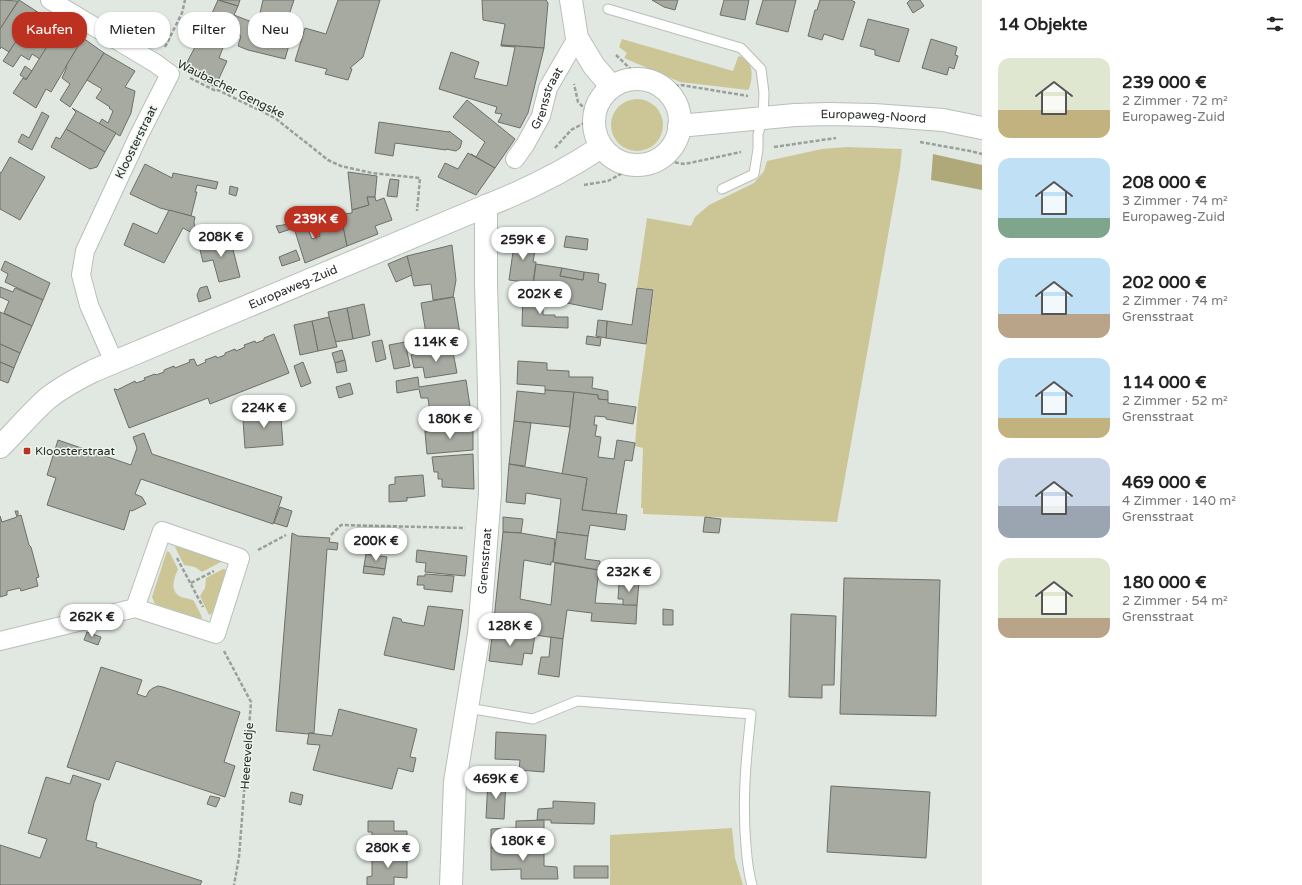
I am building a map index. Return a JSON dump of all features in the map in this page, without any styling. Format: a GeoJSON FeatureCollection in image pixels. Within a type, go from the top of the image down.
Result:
{"type":"FeatureCollection","features":[{"type":"Feature","properties":{"kind":"main road"},"geometry":{"type":"LineString","coordinates":[[571,0],[577,38],[594,66],[612,87]]}},
{"type":"Feature","properties":{"kind":"main road"},"geometry":{"type":"LineString","coordinates":[[632,80],[653,82],[663,88],[676,105],[679,115],[677,136],[666,154],[647,163],[623,163],[611,157],[601,147],[596,138],[594,128],[594,118],[597,106],[603,95],[612,87],[621,82],[632,80]]}},
{"type":"Feature","properties":{"kind":"main road","name":"Europaweg-Noord"},"geometry":{"type":"LineString","coordinates":[[679,126],[808,114],[874,115],[943,120],[982,128]]}},
{"type":"Feature","properties":{"kind":"main road","name":"Europaweg-Zuid"},"geometry":{"type":"LineString","coordinates":[[0,447],[37,408],[59,390],[87,374],[509,197],[551,177],[601,147]]}},
{"type":"Feature","properties":{"kind":"main road","name":"Grensstraat"},"geometry":{"type":"LineString","coordinates":[[451,885],[455,782],[479,634],[490,493],[486,206]]}},
{"type":"Feature","properties":{"kind":"street"},"geometry":{"type":"LineString","coordinates":[[50,0],[155,63]]}},
{"type":"Feature","properties":{"kind":"street","name":"Grensstraat"},"geometry":{"type":"LineString","coordinates":[[515,159],[525,145],[541,116],[548,88],[577,38]]}},
{"type":"Feature","properties":{"kind":"street","name":"Kloosterstraat"},"geometry":{"type":"LineString","coordinates":[[114,362],[89,305],[81,276],[85,251],[139,135],[170,74],[155,63]]}},
{"type":"Feature","properties":{"kind":"street"},"geometry":{"type":"LineString","coordinates":[[0,641],[135,608],[216,634],[240,558],[162,531],[135,608]]}},
{"type":"Feature","properties":{"kind":"lane"},"geometry":{"type":"LineString","coordinates":[[608,9],[741,48],[762,69],[764,93],[763,118],[758,134],[758,149],[754,174],[722,189]]}},
{"type":"Feature","properties":{"kind":"lane"},"geometry":{"type":"LineString","coordinates":[[468,708],[533,719],[577,701],[751,714],[744,769],[744,820],[748,872],[752,885]]}},
{"type":"Feature","properties":{"kind":"path"},"geometry":{"type":"LineString","coordinates":[[155,63],[171,36],[182,13],[185,0]]}},
{"type":"Feature","properties":{"kind":"path","name":"Waubacher Gengske"},"geometry":{"type":"LineString","coordinates":[[187,76],[275,118],[328,160],[341,166],[372,173],[420,178],[415,236]]}},
{"type":"Feature","properties":{"kind":"path"},"geometry":{"type":"LineString","coordinates":[[663,88],[681,85],[748,96],[763,118]]}},
{"type":"Feature","properties":{"kind":"path"},"geometry":{"type":"LineString","coordinates":[[581,186],[608,181],[647,163],[685,164],[758,149],[837,138]]}},
{"type":"Feature","properties":{"kind":"path"},"geometry":{"type":"LineString","coordinates":[[916,142],[970,150],[982,154]]}},
{"type":"Feature","properties":{"kind":"path"},"geometry":{"type":"LineString","coordinates":[[331,534],[341,525],[468,528],[488,530]]}},
{"type":"Feature","properties":{"kind":"path","name":"Heereveldje"},"geometry":{"type":"LineString","coordinates":[[162,531],[191,583],[251,702],[242,830],[234,885]]}},
{"type":"Feature","properties":{"kind":"path"},"geometry":{"type":"LineString","coordinates":[[240,558],[286,535]]}},
{"type":"Feature","properties":{"kind":"shaded area"},"geometry":{"type":"Polygon","coordinates":[[[622,39],[733,71],[738,57],[740,56],[749,63],[751,69],[752,77],[750,87],[748,90],[680,82],[624,58],[627,53],[619,47],[622,39]]]}},
{"type":"Feature","properties":{"kind":"shaded area"},"geometry":{"type":"Polygon","coordinates":[[[632,99],[642,99],[656,106],[663,120],[663,130],[656,144],[642,151],[632,151],[622,147],[615,140],[611,130],[611,120],[615,110],[622,103],[632,99]]]}},
{"type":"Feature","properties":{"kind":"shaded area"},"geometry":{"type":"Polygon","coordinates":[[[847,147],[902,149],[900,168],[837,522],[643,514],[643,508],[641,508],[643,448],[635,446],[638,404],[654,290],[637,287],[647,218],[691,226],[695,217],[709,205],[754,183],[764,171],[767,161],[822,149],[847,147]]]}},
{"type":"Feature","properties":{"kind":"shaded area"},"geometry":{"type":"Polygon","coordinates":[[[933,154],[982,165],[982,190],[931,180],[933,154]]]}},
{"type":"Feature","properties":{"kind":"shaded area"},"geometry":{"type":"Polygon","coordinates":[[[176,546],[219,560],[221,562],[202,572],[195,567],[184,565],[175,547],[176,546]]]}},
{"type":"Feature","properties":{"kind":"shaded area"},"geometry":{"type":"Polygon","coordinates":[[[167,551],[170,553],[178,569],[174,584],[175,592],[181,597],[194,601],[202,617],[201,619],[155,604],[152,597],[167,551]]]}},
{"type":"Feature","properties":{"kind":"shaded area"},"geometry":{"type":"Polygon","coordinates":[[[223,569],[226,571],[212,613],[209,615],[200,596],[205,588],[206,578],[223,569]]]}},
{"type":"Feature","properties":{"kind":"shaded area"},"geometry":{"type":"Polygon","coordinates":[[[732,828],[735,858],[743,885],[610,885],[610,835],[732,828]]]}},
{"type":"Feature","properties":{"kind":"building"},"geometry":{"type":"Polygon","coordinates":[[[0,0],[18,1],[0,29],[0,0]]]}},
{"type":"Feature","properties":{"kind":"building"},"geometry":{"type":"Polygon","coordinates":[[[19,0],[36,11],[12,12],[12,47],[9,52],[1,47],[0,49],[0,29],[19,0]]]}},
{"type":"Feature","properties":{"kind":"building"},"geometry":{"type":"Polygon","coordinates":[[[218,0],[238,6],[235,12],[213,12],[218,0]]]}},
{"type":"Feature","properties":{"kind":"building"},"geometry":{"type":"Polygon","coordinates":[[[219,0],[240,0],[238,6],[219,0]]]}},
{"type":"Feature","properties":{"kind":"building"},"geometry":{"type":"Polygon","coordinates":[[[263,0],[294,0],[290,12],[260,12],[263,0]]]}},
{"type":"Feature","properties":{"kind":"building"},"geometry":{"type":"Polygon","coordinates":[[[338,0],[380,0],[363,57],[350,68],[352,69],[348,80],[325,74],[327,69],[295,61],[299,48],[303,48],[303,35],[305,28],[326,34],[338,0]]]}},
{"type":"Feature","properties":{"kind":"building"},"geometry":{"type":"Polygon","coordinates":[[[482,0],[546,0],[548,3],[544,48],[501,45],[505,24],[483,20],[482,0]]]}},
{"type":"Feature","properties":{"kind":"building"},"geometry":{"type":"Polygon","coordinates":[[[652,0],[678,0],[675,10],[664,7],[652,0]]]}},
{"type":"Feature","properties":{"kind":"building"},"geometry":{"type":"Polygon","coordinates":[[[724,0],[749,0],[745,20],[720,15],[724,0]]]}},
{"type":"Feature","properties":{"kind":"building"},"geometry":{"type":"Polygon","coordinates":[[[763,0],[796,0],[788,32],[756,24],[763,0]]]}},
{"type":"Feature","properties":{"kind":"building"},"geometry":{"type":"Polygon","coordinates":[[[820,0],[851,0],[855,2],[843,40],[824,34],[822,40],[808,36],[815,10],[817,10],[820,0]]]}},
{"type":"Feature","properties":{"kind":"building"},"geometry":{"type":"Polygon","coordinates":[[[910,0],[920,0],[924,6],[913,13],[907,3],[910,0]]]}},
{"type":"Feature","properties":{"kind":"building"},"geometry":{"type":"Polygon","coordinates":[[[240,17],[248,20],[248,48],[288,48],[285,59],[240,47],[240,17]]]}},
{"type":"Feature","properties":{"kind":"building"},"geometry":{"type":"Polygon","coordinates":[[[868,19],[909,29],[899,62],[875,55],[875,50],[860,46],[868,19]]]}},
{"type":"Feature","properties":{"kind":"building"},"geometry":{"type":"Polygon","coordinates":[[[931,39],[957,47],[955,55],[958,56],[954,69],[949,67],[947,75],[922,68],[931,39]]]}},
{"type":"Feature","properties":{"kind":"building"},"geometry":{"type":"Polygon","coordinates":[[[87,41],[104,53],[70,107],[60,100],[70,84],[62,78],[67,67],[66,66],[77,48],[87,48],[87,41]]]}},
{"type":"Feature","properties":{"kind":"building"},"geometry":{"type":"Polygon","coordinates":[[[501,45],[544,48],[528,113],[520,128],[498,122],[502,114],[495,113],[497,107],[439,89],[451,52],[479,62],[474,78],[507,86],[515,47],[501,45]]]}},
{"type":"Feature","properties":{"kind":"building"},"geometry":{"type":"Polygon","coordinates":[[[12,47],[47,48],[40,59],[32,54],[29,60],[21,55],[13,67],[3,61],[12,47]]]}},
{"type":"Feature","properties":{"kind":"building"},"geometry":{"type":"Polygon","coordinates":[[[46,48],[77,48],[51,92],[46,89],[36,108],[13,93],[23,78],[26,80],[46,48]]]}},
{"type":"Feature","properties":{"kind":"building"},"geometry":{"type":"Polygon","coordinates":[[[194,48],[223,48],[219,58],[227,61],[215,87],[183,70],[194,48]]]}},
{"type":"Feature","properties":{"kind":"building"},"geometry":{"type":"Polygon","coordinates":[[[104,53],[135,71],[125,87],[135,91],[131,113],[120,136],[99,124],[102,119],[108,123],[113,111],[109,108],[110,107],[96,98],[102,89],[87,80],[104,53]]]}},
{"type":"Feature","properties":{"kind":"building"},"geometry":{"type":"Polygon","coordinates":[[[25,66],[32,71],[26,79],[20,75],[25,66]]]}},
{"type":"Feature","properties":{"kind":"building"},"geometry":{"type":"Polygon","coordinates":[[[467,100],[515,139],[495,168],[476,157],[485,142],[453,117],[467,100]]]}},
{"type":"Feature","properties":{"kind":"building"},"geometry":{"type":"Polygon","coordinates":[[[72,108],[116,133],[105,152],[66,129],[76,112],[72,108]]]}},
{"type":"Feature","properties":{"kind":"building"},"geometry":{"type":"Polygon","coordinates":[[[42,112],[49,116],[32,150],[18,142],[22,134],[29,138],[42,112]]]}},
{"type":"Feature","properties":{"kind":"building"},"geometry":{"type":"Polygon","coordinates":[[[379,122],[449,131],[462,141],[460,148],[456,151],[395,143],[393,156],[375,153],[379,122]]]}},
{"type":"Feature","properties":{"kind":"building"},"geometry":{"type":"Polygon","coordinates":[[[66,129],[105,152],[97,167],[90,169],[51,147],[56,137],[60,139],[66,129]]]}},
{"type":"Feature","properties":{"kind":"building"},"geometry":{"type":"Polygon","coordinates":[[[468,153],[495,168],[476,195],[438,177],[445,163],[458,169],[468,153]]]}},
{"type":"Feature","properties":{"kind":"building"},"geometry":{"type":"Polygon","coordinates":[[[10,157],[45,177],[20,220],[0,209],[0,172],[1,173],[10,157]]]}},
{"type":"Feature","properties":{"kind":"building"},"geometry":{"type":"Polygon","coordinates":[[[145,164],[172,178],[173,173],[218,182],[216,189],[197,185],[195,192],[197,192],[191,216],[160,208],[130,194],[145,164]]]}},
{"type":"Feature","properties":{"kind":"building"},"geometry":{"type":"Polygon","coordinates":[[[348,172],[377,176],[375,197],[367,197],[369,205],[352,210],[348,172]]]}},
{"type":"Feature","properties":{"kind":"building"},"geometry":{"type":"Polygon","coordinates":[[[390,179],[399,180],[397,197],[387,196],[390,179]]]}},
{"type":"Feature","properties":{"kind":"building"},"geometry":{"type":"Polygon","coordinates":[[[230,186],[238,188],[236,196],[229,194],[230,186]]]}},
{"type":"Feature","properties":{"kind":"building"},"geometry":{"type":"Polygon","coordinates":[[[367,197],[375,197],[376,201],[384,198],[392,220],[375,226],[378,234],[347,246],[343,227],[318,231],[317,220],[326,218],[326,216],[352,213],[352,210],[369,205],[367,197]]]}},
{"type":"Feature","properties":{"kind":"building"},"geometry":{"type":"Polygon","coordinates":[[[169,210],[195,217],[194,222],[196,235],[183,228],[164,263],[124,245],[133,223],[157,234],[169,210]]]}},
{"type":"Feature","properties":{"kind":"building"},"geometry":{"type":"Polygon","coordinates":[[[310,221],[315,230],[309,232],[312,239],[320,236],[318,231],[343,227],[347,246],[305,263],[294,228],[279,233],[276,226],[310,221]]]}},
{"type":"Feature","properties":{"kind":"building"},"geometry":{"type":"Polygon","coordinates":[[[566,236],[588,239],[587,250],[564,247],[566,236]]]}},
{"type":"Feature","properties":{"kind":"building"},"geometry":{"type":"Polygon","coordinates":[[[213,238],[214,242],[230,238],[240,277],[219,282],[213,260],[203,262],[198,242],[213,238]]]}},
{"type":"Feature","properties":{"kind":"building"},"geometry":{"type":"Polygon","coordinates":[[[515,238],[534,241],[533,244],[536,244],[533,262],[536,262],[533,283],[509,280],[515,238]]]}},
{"type":"Feature","properties":{"kind":"building"},"geometry":{"type":"Polygon","coordinates":[[[452,245],[456,280],[453,297],[433,300],[431,284],[414,286],[407,256],[452,245]]]}},
{"type":"Feature","properties":{"kind":"building"},"geometry":{"type":"Polygon","coordinates":[[[296,250],[300,260],[282,266],[279,257],[296,250]]]}},
{"type":"Feature","properties":{"kind":"building"},"geometry":{"type":"Polygon","coordinates":[[[407,256],[412,275],[396,282],[388,264],[407,256]]]}},
{"type":"Feature","properties":{"kind":"building"},"geometry":{"type":"Polygon","coordinates":[[[5,261],[50,283],[43,300],[5,282],[8,274],[1,270],[5,261]]]}},
{"type":"Feature","properties":{"kind":"building"},"geometry":{"type":"Polygon","coordinates":[[[536,264],[562,268],[560,276],[583,280],[584,272],[599,274],[598,282],[606,284],[602,310],[557,301],[559,290],[533,285],[536,264]]]}},
{"type":"Feature","properties":{"kind":"building"},"geometry":{"type":"Polygon","coordinates":[[[562,268],[584,272],[583,280],[560,276],[562,268]]]}},
{"type":"Feature","properties":{"kind":"building"},"geometry":{"type":"Polygon","coordinates":[[[207,286],[211,298],[199,302],[197,295],[200,288],[207,286]]]}},
{"type":"Feature","properties":{"kind":"building"},"geometry":{"type":"Polygon","coordinates":[[[0,287],[13,292],[15,288],[43,300],[32,326],[4,313],[9,301],[0,297],[0,287]]]}},
{"type":"Feature","properties":{"kind":"building"},"geometry":{"type":"Polygon","coordinates":[[[637,288],[653,290],[646,344],[606,338],[607,321],[632,325],[637,288]]]}},
{"type":"Feature","properties":{"kind":"building"},"geometry":{"type":"Polygon","coordinates":[[[523,294],[536,296],[536,304],[543,304],[543,315],[568,317],[568,328],[522,326],[523,294]]]}},
{"type":"Feature","properties":{"kind":"building"},"geometry":{"type":"Polygon","coordinates":[[[454,297],[460,334],[427,340],[421,303],[454,297]]]}},
{"type":"Feature","properties":{"kind":"building"},"geometry":{"type":"Polygon","coordinates":[[[364,304],[370,335],[353,339],[347,308],[364,304]]]}},
{"type":"Feature","properties":{"kind":"building"},"geometry":{"type":"Polygon","coordinates":[[[347,308],[353,339],[335,342],[328,312],[347,308]]]}},
{"type":"Feature","properties":{"kind":"building"},"geometry":{"type":"Polygon","coordinates":[[[0,312],[32,326],[20,353],[0,344],[0,312]]]}},
{"type":"Feature","properties":{"kind":"building"},"geometry":{"type":"Polygon","coordinates":[[[329,317],[337,347],[318,351],[312,321],[329,317]]]}},
{"type":"Feature","properties":{"kind":"building"},"geometry":{"type":"Polygon","coordinates":[[[598,320],[607,321],[606,338],[596,336],[598,320]]]}},
{"type":"Feature","properties":{"kind":"building"},"geometry":{"type":"Polygon","coordinates":[[[312,321],[318,351],[300,355],[294,325],[312,321]]]}},
{"type":"Feature","properties":{"kind":"building"},"geometry":{"type":"Polygon","coordinates":[[[274,334],[289,373],[210,404],[208,398],[129,428],[114,389],[117,390],[135,381],[136,383],[145,380],[144,378],[164,372],[164,370],[174,366],[175,368],[190,362],[189,360],[194,359],[197,366],[206,362],[205,360],[216,356],[217,358],[235,349],[236,351],[245,347],[244,345],[255,341],[256,343],[274,334]]]}},
{"type":"Feature","properties":{"kind":"building"},"geometry":{"type":"Polygon","coordinates":[[[587,336],[601,338],[600,346],[586,344],[587,336]]]}},
{"type":"Feature","properties":{"kind":"building"},"geometry":{"type":"Polygon","coordinates":[[[382,340],[386,359],[376,362],[372,342],[382,340]]]}},
{"type":"Feature","properties":{"kind":"building"},"geometry":{"type":"Polygon","coordinates":[[[405,342],[410,366],[394,369],[389,345],[405,342]]]}},
{"type":"Feature","properties":{"kind":"building"},"geometry":{"type":"Polygon","coordinates":[[[0,344],[20,353],[14,368],[0,362],[0,344]]]}},
{"type":"Feature","properties":{"kind":"building"},"geometry":{"type":"Polygon","coordinates":[[[452,347],[457,373],[425,378],[423,367],[414,368],[411,355],[452,347]]]}},
{"type":"Feature","properties":{"kind":"building"},"geometry":{"type":"Polygon","coordinates":[[[342,350],[345,360],[335,363],[332,353],[342,350]]]}},
{"type":"Feature","properties":{"kind":"building"},"geometry":{"type":"Polygon","coordinates":[[[345,360],[347,371],[337,373],[335,363],[345,360]]]}},
{"type":"Feature","properties":{"kind":"building"},"geometry":{"type":"Polygon","coordinates":[[[518,361],[547,363],[547,370],[569,371],[569,377],[593,377],[592,388],[608,391],[608,400],[598,399],[598,395],[545,390],[545,386],[517,384],[518,361]]]}},
{"type":"Feature","properties":{"kind":"building"},"geometry":{"type":"Polygon","coordinates":[[[0,362],[14,368],[8,383],[0,380],[0,362]]]}},
{"type":"Feature","properties":{"kind":"building"},"geometry":{"type":"Polygon","coordinates":[[[303,362],[311,383],[301,387],[294,366],[303,362]]]}},
{"type":"Feature","properties":{"kind":"building"},"geometry":{"type":"Polygon","coordinates":[[[418,377],[419,387],[466,380],[473,426],[425,432],[425,430],[432,429],[428,398],[421,398],[419,389],[397,393],[396,381],[418,377]]]}},
{"type":"Feature","properties":{"kind":"building"},"geometry":{"type":"Polygon","coordinates":[[[350,383],[353,394],[339,398],[336,387],[350,383]]]}},
{"type":"Feature","properties":{"kind":"building"},"geometry":{"type":"Polygon","coordinates":[[[545,390],[574,392],[570,427],[514,421],[517,391],[545,394],[545,390]]]}},
{"type":"Feature","properties":{"kind":"building"},"geometry":{"type":"Polygon","coordinates":[[[574,392],[598,395],[598,399],[608,400],[608,403],[636,407],[633,424],[606,419],[606,417],[595,416],[594,425],[597,425],[595,436],[601,437],[598,457],[614,459],[617,440],[635,443],[632,461],[625,460],[616,514],[582,510],[587,478],[562,474],[574,392]]]}},
{"type":"Feature","properties":{"kind":"building"},"geometry":{"type":"Polygon","coordinates":[[[280,405],[283,445],[245,448],[243,420],[258,419],[266,410],[266,406],[280,405]]]}},
{"type":"Feature","properties":{"kind":"building"},"geometry":{"type":"Polygon","coordinates":[[[514,421],[531,423],[525,466],[509,464],[514,421]]]}},
{"type":"Feature","properties":{"kind":"building"},"geometry":{"type":"Polygon","coordinates":[[[473,426],[473,450],[427,454],[425,432],[473,426]]]}},
{"type":"Feature","properties":{"kind":"building"},"geometry":{"type":"Polygon","coordinates":[[[144,433],[152,454],[282,497],[273,524],[141,479],[135,494],[142,497],[146,504],[132,511],[130,510],[124,530],[47,505],[56,478],[47,475],[58,440],[131,465],[137,448],[133,437],[144,433]]]}},
{"type":"Feature","properties":{"kind":"building"},"geometry":{"type":"Polygon","coordinates":[[[473,454],[474,489],[442,487],[442,479],[438,479],[438,472],[434,472],[432,457],[473,454]]]}},
{"type":"Feature","properties":{"kind":"building"},"geometry":{"type":"Polygon","coordinates":[[[509,464],[587,478],[582,510],[627,515],[625,530],[590,525],[588,536],[557,532],[561,499],[526,493],[525,504],[506,502],[509,464]]]}},
{"type":"Feature","properties":{"kind":"building"},"geometry":{"type":"Polygon","coordinates":[[[423,475],[425,496],[407,498],[407,501],[389,502],[389,485],[395,484],[395,477],[423,475]]]}},
{"type":"Feature","properties":{"kind":"building"},"geometry":{"type":"Polygon","coordinates":[[[280,507],[292,511],[287,527],[274,523],[280,507]]]}},
{"type":"Feature","properties":{"kind":"building"},"geometry":{"type":"Polygon","coordinates":[[[15,511],[18,511],[18,516],[21,515],[29,545],[31,547],[39,577],[36,578],[38,586],[21,591],[20,588],[7,591],[7,595],[0,597],[0,516],[2,522],[17,517],[15,511]]]}},
{"type":"Feature","properties":{"kind":"building"},"geometry":{"type":"Polygon","coordinates":[[[503,517],[523,519],[521,533],[503,532],[503,517]]]}},
{"type":"Feature","properties":{"kind":"building"},"geometry":{"type":"Polygon","coordinates":[[[705,517],[721,519],[719,533],[703,532],[705,517]]]}},
{"type":"Feature","properties":{"kind":"building"},"geometry":{"type":"Polygon","coordinates":[[[503,532],[521,533],[555,539],[553,562],[551,562],[551,565],[524,560],[520,599],[551,605],[555,563],[599,570],[595,603],[637,605],[636,624],[591,621],[592,613],[567,610],[563,639],[493,629],[503,532]]]}},
{"type":"Feature","properties":{"kind":"building"},"geometry":{"type":"Polygon","coordinates":[[[557,532],[588,536],[585,559],[600,561],[599,570],[553,562],[557,532]]]}},
{"type":"Feature","properties":{"kind":"building"},"geometry":{"type":"Polygon","coordinates":[[[292,533],[298,536],[330,538],[329,542],[338,543],[337,550],[327,549],[314,733],[308,734],[276,731],[292,533]]]}},
{"type":"Feature","properties":{"kind":"building"},"geometry":{"type":"Polygon","coordinates":[[[417,550],[467,556],[465,576],[425,572],[426,563],[416,562],[417,550]]]}},
{"type":"Feature","properties":{"kind":"building"},"geometry":{"type":"Polygon","coordinates":[[[366,554],[387,557],[385,569],[364,566],[366,554]]]}},
{"type":"Feature","properties":{"kind":"building"},"geometry":{"type":"Polygon","coordinates":[[[364,566],[385,569],[384,575],[363,573],[364,566]]]}},
{"type":"Feature","properties":{"kind":"building"},"geometry":{"type":"Polygon","coordinates":[[[425,574],[454,576],[452,592],[424,589],[424,585],[417,585],[418,576],[425,576],[425,574]]]}},
{"type":"Feature","properties":{"kind":"building"},"geometry":{"type":"Polygon","coordinates":[[[844,578],[940,580],[936,716],[840,714],[844,578]]]}},
{"type":"Feature","properties":{"kind":"building"},"geometry":{"type":"Polygon","coordinates":[[[625,580],[639,582],[637,605],[623,605],[623,599],[618,599],[619,584],[624,584],[625,580]]]}},
{"type":"Feature","properties":{"kind":"building"},"geometry":{"type":"Polygon","coordinates":[[[428,606],[463,610],[454,670],[384,655],[393,617],[401,619],[402,622],[424,626],[428,606]]]}},
{"type":"Feature","properties":{"kind":"building"},"geometry":{"type":"Polygon","coordinates":[[[663,609],[673,610],[673,625],[663,625],[663,609]]]}},
{"type":"Feature","properties":{"kind":"building"},"geometry":{"type":"Polygon","coordinates":[[[791,614],[836,616],[834,685],[822,685],[822,698],[789,697],[791,614]]]}},
{"type":"Feature","properties":{"kind":"building"},"geometry":{"type":"Polygon","coordinates":[[[493,629],[535,635],[532,654],[524,653],[522,665],[489,661],[493,629]]]}},
{"type":"Feature","properties":{"kind":"building"},"geometry":{"type":"Polygon","coordinates":[[[87,632],[101,637],[98,645],[84,640],[87,632]]]}},
{"type":"Feature","properties":{"kind":"building"},"geometry":{"type":"Polygon","coordinates":[[[551,637],[563,639],[559,677],[538,674],[541,657],[549,657],[551,637]]]}},
{"type":"Feature","properties":{"kind":"building"},"geometry":{"type":"Polygon","coordinates":[[[101,667],[142,680],[137,694],[146,697],[149,691],[158,686],[240,712],[224,762],[235,766],[225,797],[116,761],[109,780],[67,767],[101,667]]]}},
{"type":"Feature","properties":{"kind":"building"},"geometry":{"type":"Polygon","coordinates":[[[339,709],[417,729],[410,757],[416,758],[413,772],[398,768],[392,789],[313,770],[320,745],[307,744],[309,733],[332,736],[339,709]]]}},
{"type":"Feature","properties":{"kind":"building"},"geometry":{"type":"Polygon","coordinates":[[[496,732],[546,735],[544,772],[519,770],[520,760],[495,759],[496,732]]]}},
{"type":"Feature","properties":{"kind":"building"},"geometry":{"type":"Polygon","coordinates":[[[73,775],[101,784],[94,803],[86,840],[97,843],[96,847],[202,881],[200,885],[0,885],[0,845],[40,858],[47,839],[28,833],[46,777],[70,784],[73,775]]]}},
{"type":"Feature","properties":{"kind":"building"},"geometry":{"type":"Polygon","coordinates":[[[488,780],[506,781],[504,819],[486,818],[488,780]]]}},
{"type":"Feature","properties":{"kind":"building"},"geometry":{"type":"Polygon","coordinates":[[[831,786],[930,792],[926,858],[827,852],[831,786]]]}},
{"type":"Feature","properties":{"kind":"building"},"geometry":{"type":"Polygon","coordinates":[[[291,792],[303,795],[301,805],[289,802],[291,792]]]}},
{"type":"Feature","properties":{"kind":"building"},"geometry":{"type":"Polygon","coordinates":[[[210,796],[220,798],[216,807],[207,804],[210,796]]]}},
{"type":"Feature","properties":{"kind":"building"},"geometry":{"type":"Polygon","coordinates":[[[553,801],[595,803],[594,824],[551,823],[551,820],[537,820],[538,809],[553,808],[553,801]]]}},
{"type":"Feature","properties":{"kind":"building"},"geometry":{"type":"Polygon","coordinates":[[[544,820],[544,832],[529,833],[529,848],[491,848],[491,829],[516,828],[516,821],[544,820]]]}},
{"type":"Feature","properties":{"kind":"building"},"geometry":{"type":"Polygon","coordinates":[[[368,821],[394,821],[394,831],[407,831],[407,854],[372,854],[372,832],[368,832],[368,821]]]}},
{"type":"Feature","properties":{"kind":"building"},"geometry":{"type":"Polygon","coordinates":[[[544,847],[544,866],[557,867],[558,879],[521,879],[521,869],[491,870],[491,848],[544,847]]]}},
{"type":"Feature","properties":{"kind":"building"},"geometry":{"type":"Polygon","coordinates":[[[372,854],[407,854],[407,878],[394,877],[394,885],[367,885],[367,877],[372,876],[372,854]]]}},
{"type":"Feature","properties":{"kind":"building"},"geometry":{"type":"Polygon","coordinates":[[[574,866],[608,866],[608,878],[574,878],[574,866]]]}},
{"type":"Feature","properties":{"kind":"place","name":"Kloosterstraat"},"geometry":{"type":"Point","coordinates":[27,451]}}]}
